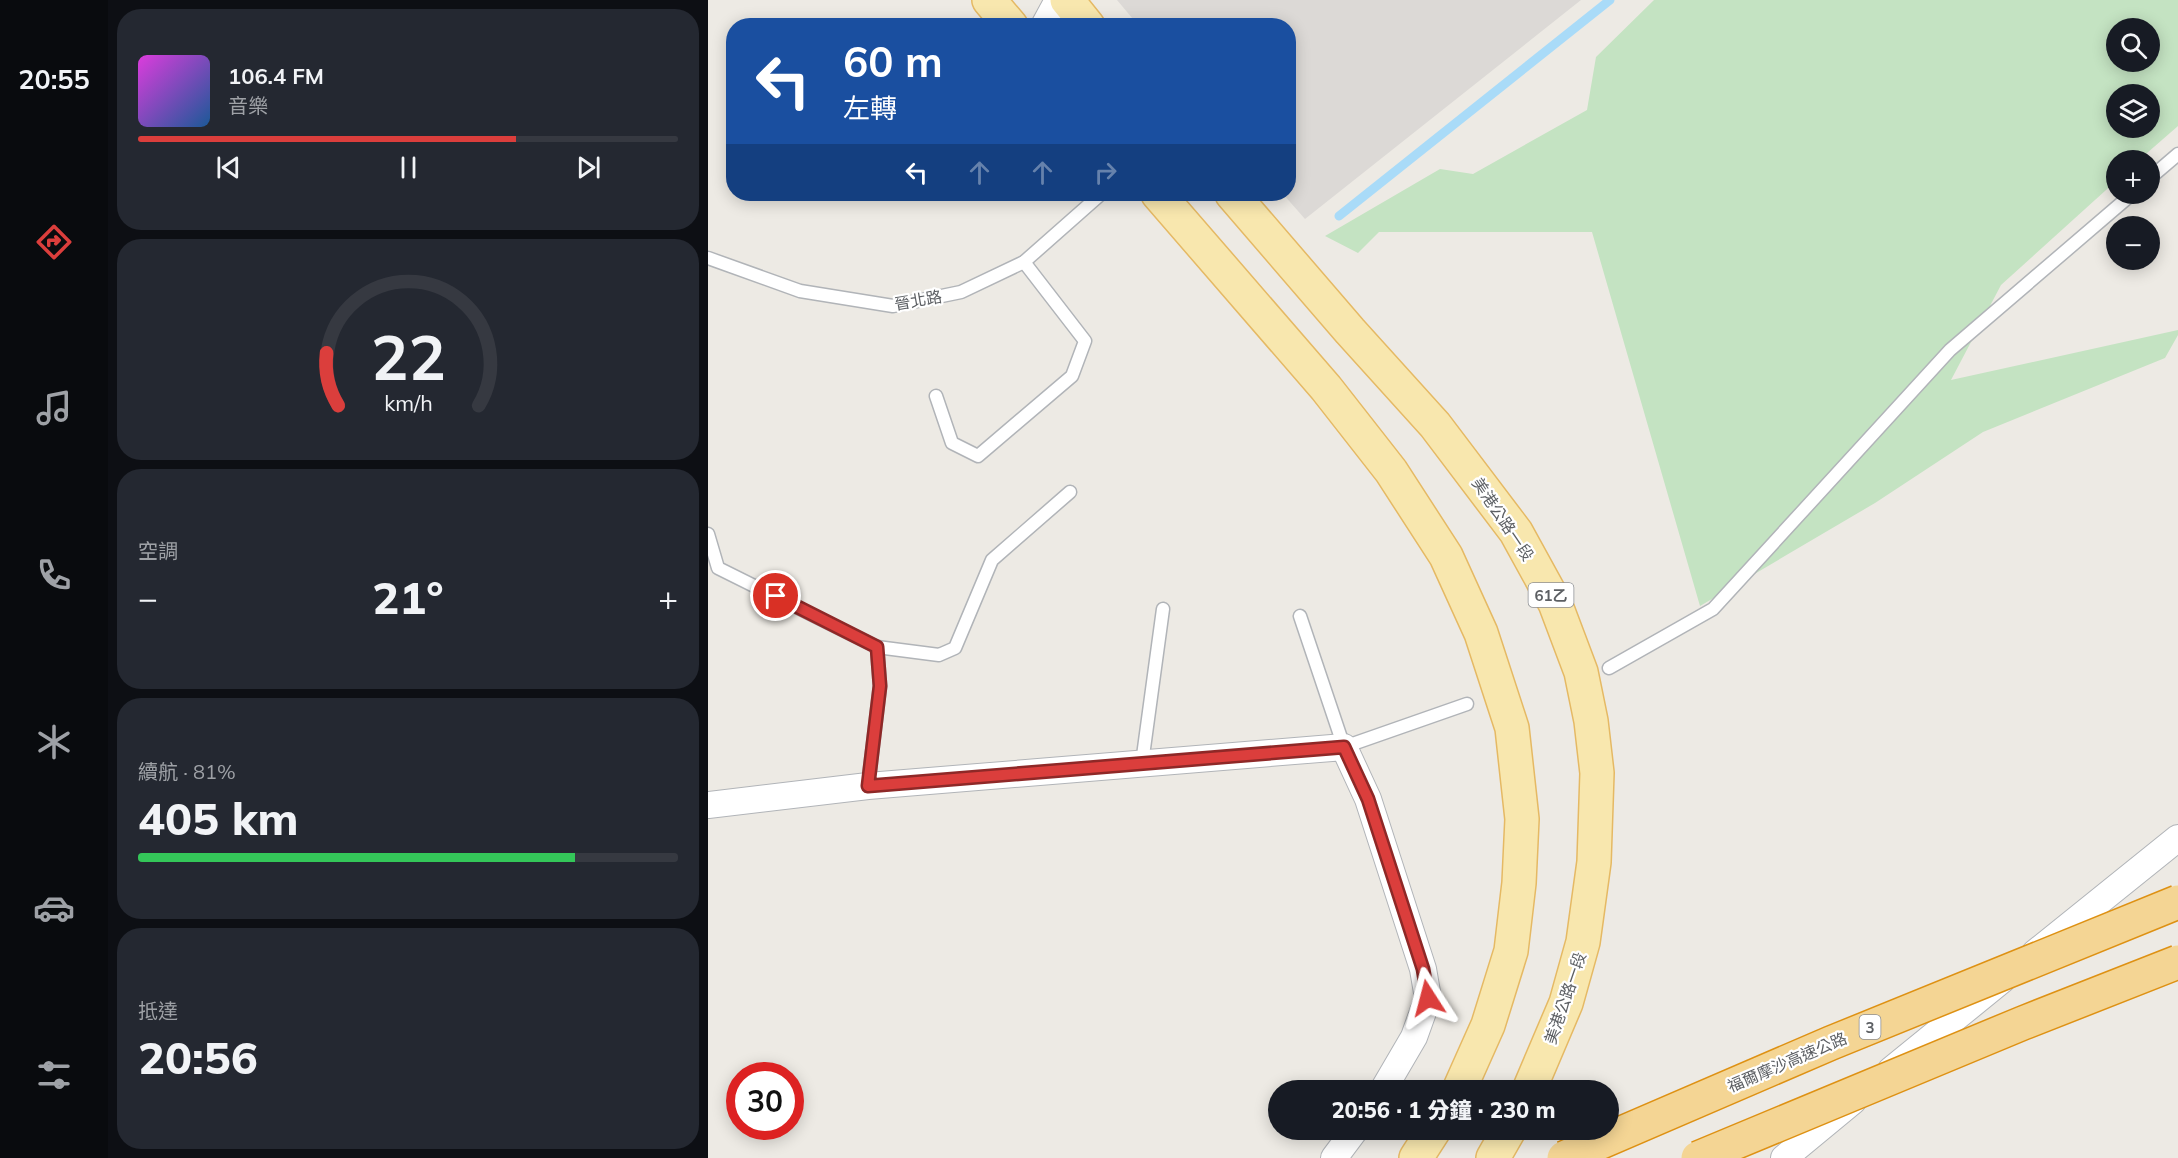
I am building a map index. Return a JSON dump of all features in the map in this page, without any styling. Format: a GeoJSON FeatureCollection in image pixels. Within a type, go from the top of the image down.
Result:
{"type":"FeatureCollection","features":[{"type":"Feature","properties":{"kind":"highway","name":"福爾摩沙高速公路"},"geometry":{"type":"LineString","coordinates":[[1564,1158],[1831,1043],[2178,902]]}},
{"type":"Feature","properties":{"kind":"highway"},"geometry":{"type":"LineString","coordinates":[[1698,1158],[2023,1023],[2178,962]]}},
{"type":"Feature","properties":{"kind":"main road"},"geometry":{"type":"LineString","coordinates":[[989,0],[1004,18]]}},
{"type":"Feature","properties":{"kind":"main road"},"geometry":{"type":"LineString","coordinates":[[1066,0],[1081,18]]}},
{"type":"Feature","properties":{"kind":"main road"},"geometry":{"type":"LineString","coordinates":[[1164,201],[1326,388],[1390,471],[1446,556],[1481,633],[1512,728],[1522,819],[1519,883],[1511,951],[1488,1025],[1463,1080]]}},
{"type":"Feature","properties":{"kind":"main road","name":"美港公路一段"},"geometry":{"type":"LineString","coordinates":[[1238,201],[1434,425],[1516,532],[1555,603],[1581,672],[1591,721],[1597,773],[1594,862],[1583,942],[1566,1003],[1533,1080]]}},
{"type":"Feature","properties":{"kind":"main road"},"geometry":{"type":"LineString","coordinates":[[1416,1158],[1428,1140]]}},
{"type":"Feature","properties":{"kind":"main road"},"geometry":{"type":"LineString","coordinates":[[1493,1158],[1503,1140]]}},
{"type":"Feature","properties":{"kind":"street"},"geometry":{"type":"LineString","coordinates":[[1048,18],[1058,0]]}},
{"type":"Feature","properties":{"kind":"street"},"geometry":{"type":"LineString","coordinates":[[708,805],[868,786],[1344,747],[1368,799],[1423,969],[1428,998],[1414,1037],[1389,1080]]}},
{"type":"Feature","properties":{"kind":"street"},"geometry":{"type":"LineString","coordinates":[[1784,1158],[2178,838]]}},
{"type":"Feature","properties":{"kind":"street"},"geometry":{"type":"LineString","coordinates":[[1334,1158],[1348,1140]]}},
{"type":"Feature","properties":{"kind":"lane"},"geometry":{"type":"LineString","coordinates":[[2160,169],[2178,154]]}},
{"type":"Feature","properties":{"kind":"lane","name":"晉北路"},"geometry":{"type":"LineString","coordinates":[[708,258],[800,291],[893,306],[962,292],[1024,262],[1093,201]]}},
{"type":"Feature","properties":{"kind":"lane"},"geometry":{"type":"LineString","coordinates":[[1609,668],[1713,609],[1950,350],[2120,204]]}},
{"type":"Feature","properties":{"kind":"lane"},"geometry":{"type":"LineString","coordinates":[[936,396],[952,443],[978,456],[1072,376],[1085,341],[1024,262]]}},
{"type":"Feature","properties":{"kind":"lane"},"geometry":{"type":"LineString","coordinates":[[708,534],[718,568],[877,647],[939,655],[955,648],[992,560],[1070,492]]}},
{"type":"Feature","properties":{"kind":"lane"},"geometry":{"type":"LineString","coordinates":[[1142,763],[1163,609]]}},
{"type":"Feature","properties":{"kind":"lane"},"geometry":{"type":"LineString","coordinates":[[1300,616],[1344,747],[1467,704]]}},
{"type":"Feature","properties":{"kind":"lane"},"geometry":{"type":"LineString","coordinates":[[868,786],[880,686],[877,647]]}},
{"type":"Feature","properties":{"kind":"shaded area"},"geometry":{"type":"Polygon","coordinates":[[[1117,0],[1581,0],[1305,219],[1289,201],[1296,201],[1296,18],[1132,18],[1117,0]]]}},
{"type":"Feature","properties":{"kind":"green space"},"geometry":{"type":"Polygon","coordinates":[[[1654,0],[2178,0],[2178,126],[2150,150],[2106,150],[2106,190],[2001,285],[1951,380],[2178,330],[2178,335],[2165,358],[1983,432],[1875,503],[1700,606],[1592,232],[1379,232],[1358,253],[1325,236],[1440,169],[1473,174],[1587,110],[1596,57],[1654,0]]]}},
{"type":"Feature","properties":{"kind":"waterway"},"geometry":{"type":"LineString","coordinates":[[1339,216],[1610,0]]}},
{"type":"Feature","properties":{"kind":"route"},"geometry":{"type":"LineString","coordinates":[[776,596],[877,647],[880,686],[868,786],[1344,747],[1368,799],[1423,969],[1428,998]]}}]}
